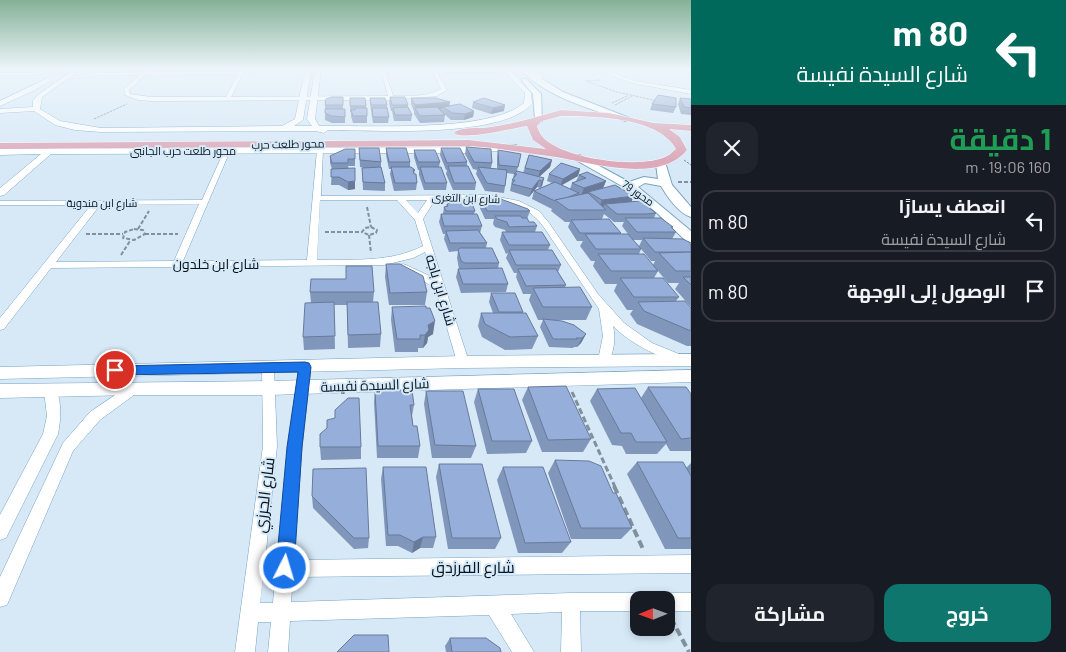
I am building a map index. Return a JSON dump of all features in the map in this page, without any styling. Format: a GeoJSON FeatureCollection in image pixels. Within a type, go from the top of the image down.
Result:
{"type":"FeatureCollection","features":[{"type":"Feature","properties":{"kind":"main road"},"geometry":{"type":"LineString","coordinates":[[545,100],[538,120],[532,126],[532,131],[536,138],[551,148],[577,158],[622,165],[661,164],[674,159],[686,149],[676,140],[648,124]]}},
{"type":"Feature","properties":{"kind":"main road"},"geometry":{"type":"LineString","coordinates":[[575,100],[628,119]]}},
{"type":"Feature","properties":{"kind":"main road"},"geometry":{"type":"LineString","coordinates":[[538,120],[561,114],[576,113],[611,115],[648,124],[691,128]]}},
{"type":"Feature","properties":{"kind":"main road","name":"محور طلعت حرب"},"geometry":{"type":"LineString","coordinates":[[0,146],[296,143],[425,138],[538,120]]}},
{"type":"Feature","properties":{"kind":"main road","name":"محور طلعت حرب"},"geometry":{"type":"LineString","coordinates":[[0,137],[98,133],[330,135],[425,138],[517,148],[577,158]]}},
{"type":"Feature","properties":{"kind":"main road"},"geometry":{"type":"LineString","coordinates":[[268,150],[296,143]]}},
{"type":"Feature","properties":{"kind":"main road"},"geometry":{"type":"LineString","coordinates":[[65,146],[76,152]]}},
{"type":"Feature","properties":{"kind":"main road","name":"محور 79"},"geometry":{"type":"LineString","coordinates":[[577,158],[633,188],[661,210],[691,238]]}},
{"type":"Feature","properties":{"kind":"main road","name":"محور 79"},"geometry":{"type":"LineString","coordinates":[[661,164],[661,174],[672,194],[691,213]]}},
{"type":"Feature","properties":{"kind":"main road"},"geometry":{"type":"LineString","coordinates":[[633,188],[633,184],[637,181],[665,182]]}},
{"type":"Feature","properties":{"kind":"street"},"geometry":{"type":"LineString","coordinates":[[0,111],[36,109],[37,100]]}},
{"type":"Feature","properties":{"kind":"street"},"geometry":{"type":"LineString","coordinates":[[284,128],[299,120],[302,100]]}},
{"type":"Feature","properties":{"kind":"street"},"geometry":{"type":"LineString","coordinates":[[314,100],[311,119],[317,128],[330,135]]}},
{"type":"Feature","properties":{"kind":"street","name":"محور طلعت حرب الجانبى"},"geometry":{"type":"LineString","coordinates":[[36,109],[48,119],[98,133],[284,128],[445,127],[494,121],[521,110],[528,104],[529,100]]}},
{"type":"Feature","properties":{"kind":"street","name":"محور طلعت حرب الجانبى"},"geometry":{"type":"LineString","coordinates":[[0,152],[517,148]]}},
{"type":"Feature","properties":{"kind":"street"},"geometry":{"type":"LineString","coordinates":[[312,263],[320,150]]}},
{"type":"Feature","properties":{"kind":"street"},"geometry":{"type":"LineString","coordinates":[[177,264],[226,151]]}},
{"type":"Feature","properties":{"kind":"street"},"geometry":{"type":"LineString","coordinates":[[0,183],[33,152]]}},
{"type":"Feature","properties":{"kind":"street"},"geometry":{"type":"LineString","coordinates":[[0,193],[49,152]]}},
{"type":"Feature","properties":{"kind":"street"},"geometry":{"type":"LineString","coordinates":[[419,218],[433,197]]}},
{"type":"Feature","properties":{"kind":"street","name":"شارع ابن التغرى"},"geometry":{"type":"LineString","coordinates":[[316,198],[497,198],[516,202],[532,209],[542,219],[598,300],[620,326],[659,352],[689,366]]}},
{"type":"Feature","properties":{"kind":"street","name":"شارع ابن باجه"},"geometry":{"type":"LineString","coordinates":[[399,198],[419,218],[463,362]]}},
{"type":"Feature","properties":{"kind":"street","name":"شارع ابن مندوية"},"geometry":{"type":"LineString","coordinates":[[0,203],[204,202]]}},
{"type":"Feature","properties":{"kind":"street"},"geometry":{"type":"LineString","coordinates":[[0,326],[97,203]]}},
{"type":"Feature","properties":{"kind":"street","name":"شارع ابن خلدون"},"geometry":{"type":"LineString","coordinates":[[48,265],[384,262],[410,256],[427,247]]}},
{"type":"Feature","properties":{"kind":"street","name":"شارع ابن خلدون"},"geometry":{"type":"LineString","coordinates":[[384,262],[418,273],[440,288]]}},
{"type":"Feature","properties":{"kind":"street","name":"شارع ابن التغرى"},"geometry":{"type":"LineString","coordinates":[[598,300],[609,326],[610,341],[604,360]]}},
{"type":"Feature","properties":{"kind":"street","name":"شارع السيدة نفيسة"},"geometry":{"type":"LineString","coordinates":[[0,373],[604,360],[689,366]]}},
{"type":"Feature","properties":{"kind":"street","name":"شارع السيدة نفيسة"},"geometry":{"type":"LineString","coordinates":[[0,391],[133,388],[269,388],[566,379],[689,366]]}},
{"type":"Feature","properties":{"kind":"street","name":"شارع الجرزي"},"geometry":{"type":"LineString","coordinates":[[278,652],[295,447],[305,367]]}},
{"type":"Feature","properties":{"kind":"street","name":"شارع الجرزي"},"geometry":{"type":"LineString","coordinates":[[245,652],[270,446],[268,368]]}},
{"type":"Feature","properties":{"kind":"street"},"geometry":{"type":"LineString","coordinates":[[0,598],[68,447],[96,416],[133,388]]}},
{"type":"Feature","properties":{"kind":"street"},"geometry":{"type":"LineString","coordinates":[[0,532],[48,441],[53,427],[55,415],[50,391]]}},
{"type":"Feature","properties":{"kind":"street","name":"شارع الفرزدق"},"geometry":{"type":"LineString","coordinates":[[255,569],[650,566],[691,564]]}},
{"type":"Feature","properties":{"kind":"street"},"geometry":{"type":"LineString","coordinates":[[250,613],[571,602],[630,602]]}},
{"type":"Feature","properties":{"kind":"street"},"geometry":{"type":"LineString","coordinates":[[571,602],[571,652]]}},
{"type":"Feature","properties":{"kind":"street"},"geometry":{"type":"LineString","coordinates":[[675,602],[691,602]]}},
{"type":"Feature","properties":{"kind":"street"},"geometry":{"type":"LineString","coordinates":[[494,606],[524,652]]}},
{"type":"Feature","properties":{"kind":"path"},"geometry":{"type":"LineString","coordinates":[[76,127],[133,100]]}},
{"type":"Feature","properties":{"kind":"path"},"geometry":{"type":"LineString","coordinates":[[602,110],[619,100]]}},
{"type":"Feature","properties":{"kind":"path"},"geometry":{"type":"LineString","coordinates":[[602,110],[623,100]]}},
{"type":"Feature","properties":{"kind":"path"},"geometry":{"type":"LineString","coordinates":[[654,100],[662,102]]}},
{"type":"Feature","properties":{"kind":"path"},"geometry":{"type":"LineString","coordinates":[[314,232],[362,232],[369,235],[377,232],[371,227],[365,198]]}},
{"type":"Feature","properties":{"kind":"path"},"geometry":{"type":"LineString","coordinates":[[138,229],[155,202]]}},
{"type":"Feature","properties":{"kind":"path"},"geometry":{"type":"LineString","coordinates":[[362,232],[365,228],[371,227]]}},
{"type":"Feature","properties":{"kind":"path"},"geometry":{"type":"LineString","coordinates":[[72,234],[124,234],[138,229],[145,231],[145,234]]}},
{"type":"Feature","properties":{"kind":"path"},"geometry":{"type":"LineString","coordinates":[[124,234],[125,239],[131,240],[141,238],[145,234],[190,234]]}},
{"type":"Feature","properties":{"kind":"path"},"geometry":{"type":"LineString","coordinates":[[369,235],[372,262]]}},
{"type":"Feature","properties":{"kind":"path"},"geometry":{"type":"LineString","coordinates":[[115,264],[131,240]]}},
{"type":"Feature","properties":{"kind":"path"},"geometry":{"type":"LineString","coordinates":[[566,379],[650,566]]}},
{"type":"Feature","properties":{"kind":"path"},"geometry":{"type":"LineString","coordinates":[[675,626],[689,652]]}},
{"type":"Feature","properties":{"kind":"building"},"geometry":{"type":"Polygon","coordinates":[[[326,100],[343,100],[343,105],[325,105],[326,100]]]}},
{"type":"Feature","properties":{"kind":"building"},"geometry":{"type":"Polygon","coordinates":[[[350,100],[365,100],[366,106],[350,106],[350,100]]]}},
{"type":"Feature","properties":{"kind":"building"},"geometry":{"type":"Polygon","coordinates":[[[370,100],[386,100],[387,105],[371,105],[370,100]]]}},
{"type":"Feature","properties":{"kind":"building"},"geometry":{"type":"Polygon","coordinates":[[[391,100],[406,100],[408,105],[392,105],[391,100]]]}},
{"type":"Feature","properties":{"kind":"building"},"geometry":{"type":"Polygon","coordinates":[[[412,100],[450,102],[415,105],[412,100]]]}},
{"type":"Feature","properties":{"kind":"building"},"geometry":{"type":"Polygon","coordinates":[[[491,100],[505,105],[493,108],[473,102],[491,100]]]}},
{"type":"Feature","properties":{"kind":"building"},"geometry":{"type":"Polygon","coordinates":[[[654,100],[676,100],[676,107],[652,104],[654,100]]]}},
{"type":"Feature","properties":{"kind":"building"},"geometry":{"type":"Polygon","coordinates":[[[681,100],[691,100],[691,108],[684,107],[681,100]]]}},
{"type":"Feature","properties":{"kind":"building"},"geometry":{"type":"Polygon","coordinates":[[[460,104],[474,111],[465,114],[452,113],[443,107],[460,104]]]}},
{"type":"Feature","properties":{"kind":"building"},"geometry":{"type":"Polygon","coordinates":[[[408,107],[412,115],[395,115],[393,108],[408,107]]]}},
{"type":"Feature","properties":{"kind":"building"},"geometry":{"type":"Polygon","coordinates":[[[437,107],[445,115],[420,116],[415,108],[437,107]]]}},
{"type":"Feature","properties":{"kind":"building"},"geometry":{"type":"Polygon","coordinates":[[[355,108],[367,108],[367,116],[353,116],[351,110],[355,110],[355,108]]]}},
{"type":"Feature","properties":{"kind":"building"},"geometry":{"type":"Polygon","coordinates":[[[372,108],[387,108],[389,117],[373,117],[372,108]]]}},
{"type":"Feature","properties":{"kind":"building"},"geometry":{"type":"Polygon","coordinates":[[[325,109],[345,109],[345,117],[331,116],[325,113],[325,109]]]}},
{"type":"Feature","properties":{"kind":"building"},"geometry":{"type":"Polygon","coordinates":[[[466,147],[491,149],[492,163],[474,162],[466,147]]]}},
{"type":"Feature","properties":{"kind":"building"},"geometry":{"type":"Polygon","coordinates":[[[359,148],[379,148],[381,162],[360,160],[359,148]]]}},
{"type":"Feature","properties":{"kind":"building"},"geometry":{"type":"Polygon","coordinates":[[[386,148],[406,148],[410,162],[389,162],[386,148]]]}},
{"type":"Feature","properties":{"kind":"building"},"geometry":{"type":"Polygon","coordinates":[[[441,148],[460,148],[467,162],[447,163],[441,148]]]}},
{"type":"Feature","properties":{"kind":"building"},"geometry":{"type":"Polygon","coordinates":[[[345,149],[355,149],[355,159],[348,159],[348,163],[332,163],[330,156],[345,149]]]}},
{"type":"Feature","properties":{"kind":"building"},"geometry":{"type":"Polygon","coordinates":[[[414,150],[435,150],[440,162],[418,162],[414,150]]]}},
{"type":"Feature","properties":{"kind":"building"},"geometry":{"type":"Polygon","coordinates":[[[498,150],[521,154],[518,167],[499,165],[498,150]]]}},
{"type":"Feature","properties":{"kind":"building"},"geometry":{"type":"Polygon","coordinates":[[[529,155],[552,160],[540,171],[525,168],[529,155]]]}},
{"type":"Feature","properties":{"kind":"building"},"geometry":{"type":"Polygon","coordinates":[[[561,163],[580,169],[563,179],[549,174],[561,163]]]}},
{"type":"Feature","properties":{"kind":"building"},"geometry":{"type":"Polygon","coordinates":[[[448,166],[468,166],[476,183],[454,183],[448,166]]]}},
{"type":"Feature","properties":{"kind":"building"},"geometry":{"type":"Polygon","coordinates":[[[381,167],[385,183],[363,182],[362,168],[381,167]]]}},
{"type":"Feature","properties":{"kind":"building"},"geometry":{"type":"Polygon","coordinates":[[[391,167],[411,167],[415,170],[413,170],[414,174],[416,174],[417,183],[395,183],[391,167]]]}},
{"type":"Feature","properties":{"kind":"building"},"geometry":{"type":"Polygon","coordinates":[[[420,167],[441,167],[447,183],[425,183],[420,167]]]}},
{"type":"Feature","properties":{"kind":"building"},"geometry":{"type":"Polygon","coordinates":[[[478,167],[507,170],[505,186],[487,183],[478,167]]]}},
{"type":"Feature","properties":{"kind":"building"},"geometry":{"type":"Polygon","coordinates":[[[355,168],[355,181],[348,182],[339,177],[331,177],[331,169],[355,168]]]}},
{"type":"Feature","properties":{"kind":"building"},"geometry":{"type":"Polygon","coordinates":[[[517,171],[544,178],[542,181],[539,180],[532,189],[512,184],[515,180],[512,180],[517,174],[514,174],[517,171]]]}},
{"type":"Feature","properties":{"kind":"building"},"geometry":{"type":"Polygon","coordinates":[[[587,172],[606,181],[584,188],[572,183],[586,178],[579,175],[587,172]]]}},
{"type":"Feature","properties":{"kind":"building"},"geometry":{"type":"Polygon","coordinates":[[[555,182],[579,193],[555,201],[534,191],[555,182]]]}},
{"type":"Feature","properties":{"kind":"building"},"geometry":{"type":"Polygon","coordinates":[[[615,185],[634,196],[602,200],[588,192],[615,185]]]}},
{"type":"Feature","properties":{"kind":"building"},"geometry":{"type":"Polygon","coordinates":[[[588,193],[606,210],[569,210],[555,200],[588,193]]]}},
{"type":"Feature","properties":{"kind":"building"},"geometry":{"type":"Polygon","coordinates":[[[481,198],[498,198],[530,211],[487,211],[481,198]]]}},
{"type":"Feature","properties":{"kind":"building"},"geometry":{"type":"Polygon","coordinates":[[[455,199],[472,201],[469,202],[474,205],[475,211],[446,211],[444,207],[456,201],[455,199]]]}},
{"type":"Feature","properties":{"kind":"building"},"geometry":{"type":"Polygon","coordinates":[[[640,201],[656,213],[617,214],[605,204],[640,201]]]}},
{"type":"Feature","properties":{"kind":"building"},"geometry":{"type":"Polygon","coordinates":[[[441,214],[477,214],[482,226],[444,226],[441,214]]]}},
{"type":"Feature","properties":{"kind":"building"},"geometry":{"type":"Polygon","coordinates":[[[495,216],[521,216],[522,218],[527,218],[529,222],[534,222],[537,226],[509,227],[507,222],[497,219],[495,216]]]}},
{"type":"Feature","properties":{"kind":"building"},"geometry":{"type":"Polygon","coordinates":[[[625,218],[661,218],[673,227],[671,227],[676,232],[637,232],[625,218]]]}},
{"type":"Feature","properties":{"kind":"building"},"geometry":{"type":"Polygon","coordinates":[[[609,219],[621,233],[580,233],[571,220],[609,219]]]}},
{"type":"Feature","properties":{"kind":"building"},"geometry":{"type":"Polygon","coordinates":[[[478,230],[487,243],[450,243],[446,231],[478,230]]]}},
{"type":"Feature","properties":{"kind":"building"},"geometry":{"type":"Polygon","coordinates":[[[502,232],[542,232],[550,245],[509,245],[502,232]]]}},
{"type":"Feature","properties":{"kind":"building"},"geometry":{"type":"Polygon","coordinates":[[[585,234],[628,234],[641,249],[596,249],[585,234]]]}},
{"type":"Feature","properties":{"kind":"building"},"geometry":{"type":"Polygon","coordinates":[[[643,238],[683,239],[691,245],[691,252],[655,252],[643,238]]]}},
{"type":"Feature","properties":{"kind":"building"},"geometry":{"type":"Polygon","coordinates":[[[460,248],[492,248],[499,263],[465,263],[461,261],[458,250],[460,248]]]}},
{"type":"Feature","properties":{"kind":"building"},"geometry":{"type":"Polygon","coordinates":[[[509,250],[552,250],[561,265],[516,265],[509,250]]]}},
{"type":"Feature","properties":{"kind":"building"},"geometry":{"type":"Polygon","coordinates":[[[691,252],[691,271],[676,271],[659,253],[691,252]]]}},
{"type":"Feature","properties":{"kind":"building"},"geometry":{"type":"Polygon","coordinates":[[[598,254],[644,254],[658,271],[611,271],[598,254]]]}},
{"type":"Feature","properties":{"kind":"building"},"geometry":{"type":"Polygon","coordinates":[[[386,264],[400,264],[423,276],[427,292],[390,293],[386,264]]]}},
{"type":"Feature","properties":{"kind":"building"},"geometry":{"type":"Polygon","coordinates":[[[346,266],[372,266],[374,292],[310,292],[311,279],[346,279],[346,266]]]}},
{"type":"Feature","properties":{"kind":"building"},"geometry":{"type":"Polygon","coordinates":[[[502,268],[508,284],[463,284],[458,269],[502,268]]]}},
{"type":"Feature","properties":{"kind":"building"},"geometry":{"type":"Polygon","coordinates":[[[518,269],[556,269],[566,285],[526,286],[518,269]]]}},
{"type":"Feature","properties":{"kind":"building"},"geometry":{"type":"Polygon","coordinates":[[[683,277],[691,277],[691,285],[683,277]]]}},
{"type":"Feature","properties":{"kind":"building"},"geometry":{"type":"Polygon","coordinates":[[[620,278],[663,278],[679,297],[634,297],[620,278]]]}},
{"type":"Feature","properties":{"kind":"building"},"geometry":{"type":"Polygon","coordinates":[[[580,287],[592,307],[543,307],[533,288],[580,287]]]}},
{"type":"Feature","properties":{"kind":"building"},"geometry":{"type":"Polygon","coordinates":[[[491,293],[515,293],[523,312],[499,312],[491,293]]]}},
{"type":"Feature","properties":{"kind":"building"},"geometry":{"type":"Polygon","coordinates":[[[685,301],[691,308],[691,331],[644,311],[638,302],[685,301]]]}},
{"type":"Feature","properties":{"kind":"building"},"geometry":{"type":"Polygon","coordinates":[[[334,302],[335,336],[303,337],[305,303],[334,302]]]}},
{"type":"Feature","properties":{"kind":"building"},"geometry":{"type":"Polygon","coordinates":[[[347,302],[378,302],[381,334],[348,335],[347,302]]]}},
{"type":"Feature","properties":{"kind":"building"},"geometry":{"type":"Polygon","coordinates":[[[426,306],[426,308],[430,308],[435,321],[428,325],[429,330],[425,335],[420,335],[420,339],[397,339],[392,307],[426,306]]]}},
{"type":"Feature","properties":{"kind":"building"},"geometry":{"type":"Polygon","coordinates":[[[481,313],[526,313],[538,336],[510,337],[485,324],[481,313]]]}},
{"type":"Feature","properties":{"kind":"building"},"geometry":{"type":"Polygon","coordinates":[[[543,319],[562,321],[574,325],[586,334],[582,338],[577,339],[553,339],[543,319]]]}},
{"type":"Feature","properties":{"kind":"building"},"geometry":{"type":"Polygon","coordinates":[[[566,386],[591,439],[548,440],[528,387],[566,386]]]}},
{"type":"Feature","properties":{"kind":"building"},"geometry":{"type":"Polygon","coordinates":[[[648,387],[686,387],[691,394],[691,438],[681,439],[648,387]]]}},
{"type":"Feature","properties":{"kind":"building"},"geometry":{"type":"Polygon","coordinates":[[[635,388],[667,442],[636,442],[631,433],[621,433],[597,389],[635,388]]]}},
{"type":"Feature","properties":{"kind":"building"},"geometry":{"type":"Polygon","coordinates":[[[478,389],[514,389],[532,441],[492,441],[478,389]]]}},
{"type":"Feature","properties":{"kind":"building"},"geometry":{"type":"Polygon","coordinates":[[[375,390],[412,390],[414,405],[410,405],[413,426],[417,426],[420,446],[378,446],[375,390]]]}},
{"type":"Feature","properties":{"kind":"building"},"geometry":{"type":"Polygon","coordinates":[[[426,391],[463,391],[476,446],[435,445],[426,391]]]}},
{"type":"Feature","properties":{"kind":"building"},"geometry":{"type":"Polygon","coordinates":[[[348,398],[359,398],[361,447],[320,447],[320,434],[327,428],[327,420],[335,418],[335,410],[348,398]]]}},
{"type":"Feature","properties":{"kind":"building"},"geometry":{"type":"Polygon","coordinates":[[[555,460],[589,461],[601,466],[632,528],[581,528],[555,460]]]}},
{"type":"Feature","properties":{"kind":"building"},"geometry":{"type":"Polygon","coordinates":[[[637,462],[683,462],[691,476],[691,538],[678,538],[637,462]]]}},
{"type":"Feature","properties":{"kind":"building"},"geometry":{"type":"Polygon","coordinates":[[[439,464],[482,464],[501,538],[452,538],[439,464]]]}},
{"type":"Feature","properties":{"kind":"building"},"geometry":{"type":"Polygon","coordinates":[[[383,467],[426,467],[436,537],[423,537],[414,542],[400,535],[388,535],[383,467]]]}},
{"type":"Feature","properties":{"kind":"building"},"geometry":{"type":"Polygon","coordinates":[[[503,467],[543,467],[571,542],[525,543],[503,467]]]}},
{"type":"Feature","properties":{"kind":"building"},"geometry":{"type":"Polygon","coordinates":[[[366,468],[369,538],[354,538],[312,496],[313,469],[366,468]]]}},
{"type":"Feature","properties":{"kind":"building"},"geometry":{"type":"Polygon","coordinates":[[[354,635],[388,635],[389,652],[337,652],[354,635]]]}},
{"type":"Feature","properties":{"kind":"building"},"geometry":{"type":"Polygon","coordinates":[[[450,638],[486,638],[500,648],[501,652],[452,652],[450,638]]]}},
{"type":"Feature","properties":{"kind":"route"},"geometry":{"type":"LineString","coordinates":[[115,370],[305,367],[295,447],[285,568]]}}]}
